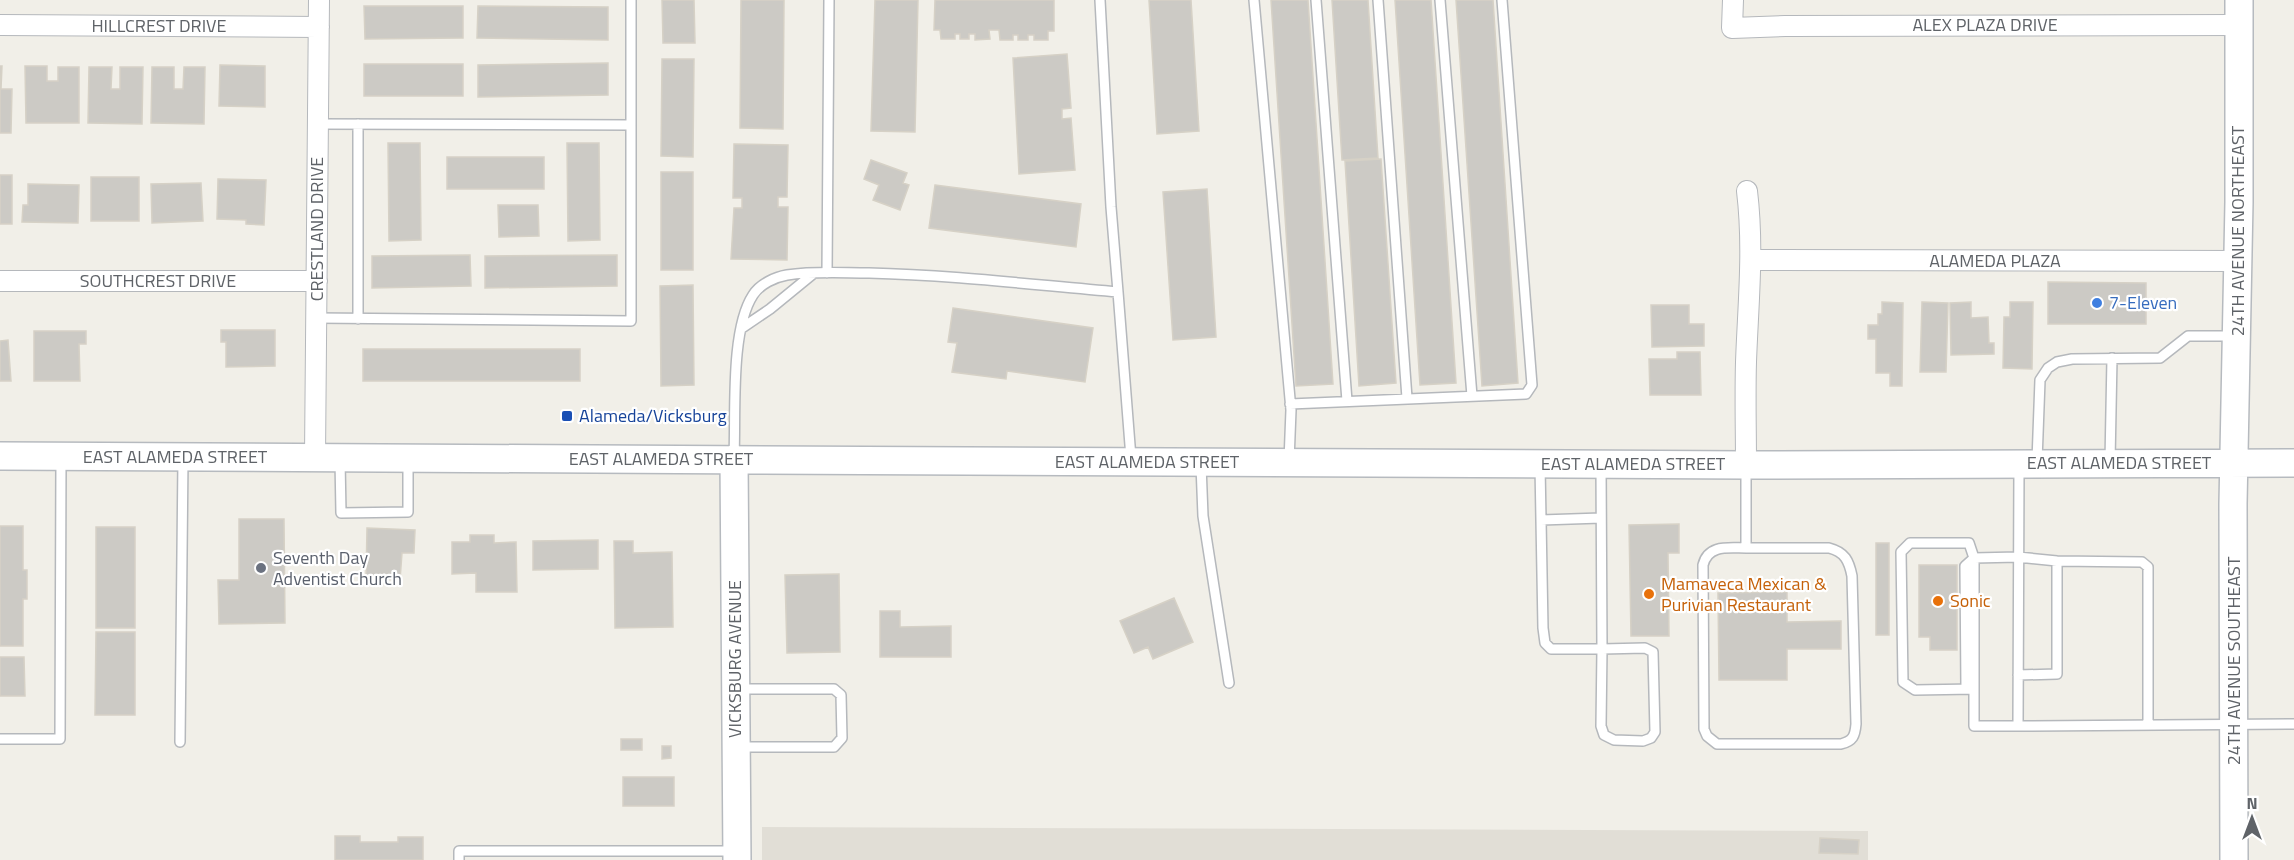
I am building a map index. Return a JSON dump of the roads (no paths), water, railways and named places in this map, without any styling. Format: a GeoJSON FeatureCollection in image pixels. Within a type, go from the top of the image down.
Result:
{"type":"FeatureCollection","features":[{"type":"Feature","properties":{"kind":"street","name":"CRESTLAND DRIVE"},"geometry":{"type":"LineString","coordinates":[[318,0],[316,318],[327,457]]}},
{"type":"Feature","properties":{"kind":"street","name":"ALEX PLAZA DRIVE"},"geometry":{"type":"LineString","coordinates":[[1733,0],[1732,28],[2238,13]]}},
{"type":"Feature","properties":{"kind":"street","name":"24TH AVENUE NORTHEAST"},"geometry":{"type":"LineString","coordinates":[[2235,462],[2238,13]]}},
{"type":"Feature","properties":{"kind":"street","name":"HILLCREST DRIVE"},"geometry":{"type":"LineString","coordinates":[[0,25],[319,27]]}},
{"type":"Feature","properties":{"kind":"street"},"geometry":{"type":"LineString","coordinates":[[1746,465],[1746,365],[1752,260],[1747,191]]}},
{"type":"Feature","properties":{"kind":"street","name":"ALAMEDA PLAZA"},"geometry":{"type":"LineString","coordinates":[[1752,260],[2238,261]]}},
{"type":"Feature","properties":{"kind":"street","name":"SOUTHCREST DRIVE"},"geometry":{"type":"LineString","coordinates":[[0,281],[317,280]]}},
{"type":"Feature","properties":{"kind":"street","name":"EAST ALAMEDA STREET"},"geometry":{"type":"LineString","coordinates":[[0,456],[1746,465],[2294,463]]}},
{"type":"Feature","properties":{"kind":"street","name":"VICKSBURG AVENUE"},"geometry":{"type":"LineString","coordinates":[[734,459],[737,856]]}},
{"type":"Feature","properties":{"kind":"street","name":"24TH AVENUE SOUTHEAST"},"geometry":{"type":"LineString","coordinates":[[2234,860],[2235,462]]}},
{"type":"Feature","properties":{"kind":"lane"},"geometry":{"type":"LineString","coordinates":[[316,318],[631,321],[631,0]]}},
{"type":"Feature","properties":{"kind":"lane"},"geometry":{"type":"LineString","coordinates":[[827,273],[829,0]]}},
{"type":"Feature","properties":{"kind":"lane"},"geometry":{"type":"LineString","coordinates":[[1100,0],[1111,207],[1131,462]]}},
{"type":"Feature","properties":{"kind":"lane"},"geometry":{"type":"LineString","coordinates":[[1254,0],[1290,404],[1289,463]]}},
{"type":"Feature","properties":{"kind":"lane"},"geometry":{"type":"LineString","coordinates":[[1316,0],[1347,401]]}},
{"type":"Feature","properties":{"kind":"lane"},"geometry":{"type":"LineString","coordinates":[[1378,0],[1407,398]]}},
{"type":"Feature","properties":{"kind":"lane"},"geometry":{"type":"LineString","coordinates":[[1440,0],[1472,396]]}},
{"type":"Feature","properties":{"kind":"lane"},"geometry":{"type":"LineString","coordinates":[[1290,404],[1526,394],[1532,385],[1502,0]]}},
{"type":"Feature","properties":{"kind":"lane"},"geometry":{"type":"LineString","coordinates":[[318,124],[631,125]]}},
{"type":"Feature","properties":{"kind":"lane"},"geometry":{"type":"LineString","coordinates":[[358,124],[358,319]]}},
{"type":"Feature","properties":{"kind":"lane"},"geometry":{"type":"LineString","coordinates":[[742,328],[770,309],[814,273]]}},
{"type":"Feature","properties":{"kind":"lane"},"geometry":{"type":"LineString","coordinates":[[734,459],[737,364],[742,328],[754,293],[769,281],[785,275],[814,273],[942,276],[1118,292]]}},
{"type":"Feature","properties":{"kind":"lane"},"geometry":{"type":"LineString","coordinates":[[2018,726],[2018,557],[2040,380],[2048,368],[2057,362],[2072,358],[2160,358],[2188,336],[2237,336]]}},
{"type":"Feature","properties":{"kind":"lane"},"geometry":{"type":"LineString","coordinates":[[2110,463],[2112,358]]}},
{"type":"Feature","properties":{"kind":"lane"},"geometry":{"type":"LineString","coordinates":[[0,739],[60,739],[61,456]]}},
{"type":"Feature","properties":{"kind":"lane"},"geometry":{"type":"LineString","coordinates":[[180,742],[183,457]]}},
{"type":"Feature","properties":{"kind":"lane"},"geometry":{"type":"LineString","coordinates":[[327,457],[341,513],[408,512],[408,458]]}},
{"type":"Feature","properties":{"kind":"lane"},"geometry":{"type":"LineString","coordinates":[[1200,463],[1203,516],[1229,683]]}},
{"type":"Feature","properties":{"kind":"lane"},"geometry":{"type":"LineString","coordinates":[[1540,464],[1545,643],[1551,649],[1602,649],[1645,648],[1653,652],[1655,732],[1651,738],[1643,741],[1614,740],[1604,735],[1601,726],[1602,649],[1601,464]]}},
{"type":"Feature","properties":{"kind":"lane"},"geometry":{"type":"LineString","coordinates":[[1746,465],[1746,548]]}},
{"type":"Feature","properties":{"kind":"lane"},"geometry":{"type":"LineString","coordinates":[[1541,520],[1601,518]]}},
{"type":"Feature","properties":{"kind":"lane"},"geometry":{"type":"LineString","coordinates":[[1970,688],[1915,690],[1903,682],[1901,552],[1910,543],[1969,543],[1974,558],[1970,688],[1974,726],[2294,724]]}},
{"type":"Feature","properties":{"kind":"lane"},"geometry":{"type":"LineString","coordinates":[[1746,548],[1829,548],[1840,552],[1848,560],[1852,576],[1856,724],[1856,735],[1850,742],[1841,744],[1718,744],[1707,735],[1704,729],[1703,565],[1707,556],[1714,549],[1746,548]]}},
{"type":"Feature","properties":{"kind":"lane"},"geometry":{"type":"LineString","coordinates":[[1974,558],[2018,557],[2057,561],[2142,562],[2148,567],[2148,725]]}},
{"type":"Feature","properties":{"kind":"lane"},"geometry":{"type":"LineString","coordinates":[[2018,675],[2057,675],[2057,561]]}},
{"type":"Feature","properties":{"kind":"lane"},"geometry":{"type":"LineString","coordinates":[[736,689],[834,689],[841,695],[842,738],[834,747],[736,747]]}},
{"type":"Feature","properties":{"kind":"lane"},"geometry":{"type":"LineString","coordinates":[[459,860],[459,852],[737,856]]}},
{"type":"Feature","properties":{"kind":"place","name":"7-Eleven"},"geometry":{"type":"Point","coordinates":[2097,303]}},
{"type":"Feature","properties":{"kind":"place","name":"Alameda/Vicksburg"},"geometry":{"type":"Point","coordinates":[567,416]}},
{"type":"Feature","properties":{"kind":"place","name":"Seventh Day Adventist Church"},"geometry":{"type":"Point","coordinates":[261,568]}},
{"type":"Feature","properties":{"kind":"place","name":"Mamaveca Mexican & Purivian Restaurant"},"geometry":{"type":"Point","coordinates":[1649,594]}},
{"type":"Feature","properties":{"kind":"place","name":"Sonic"},"geometry":{"type":"Point","coordinates":[1938,601]}}]}
